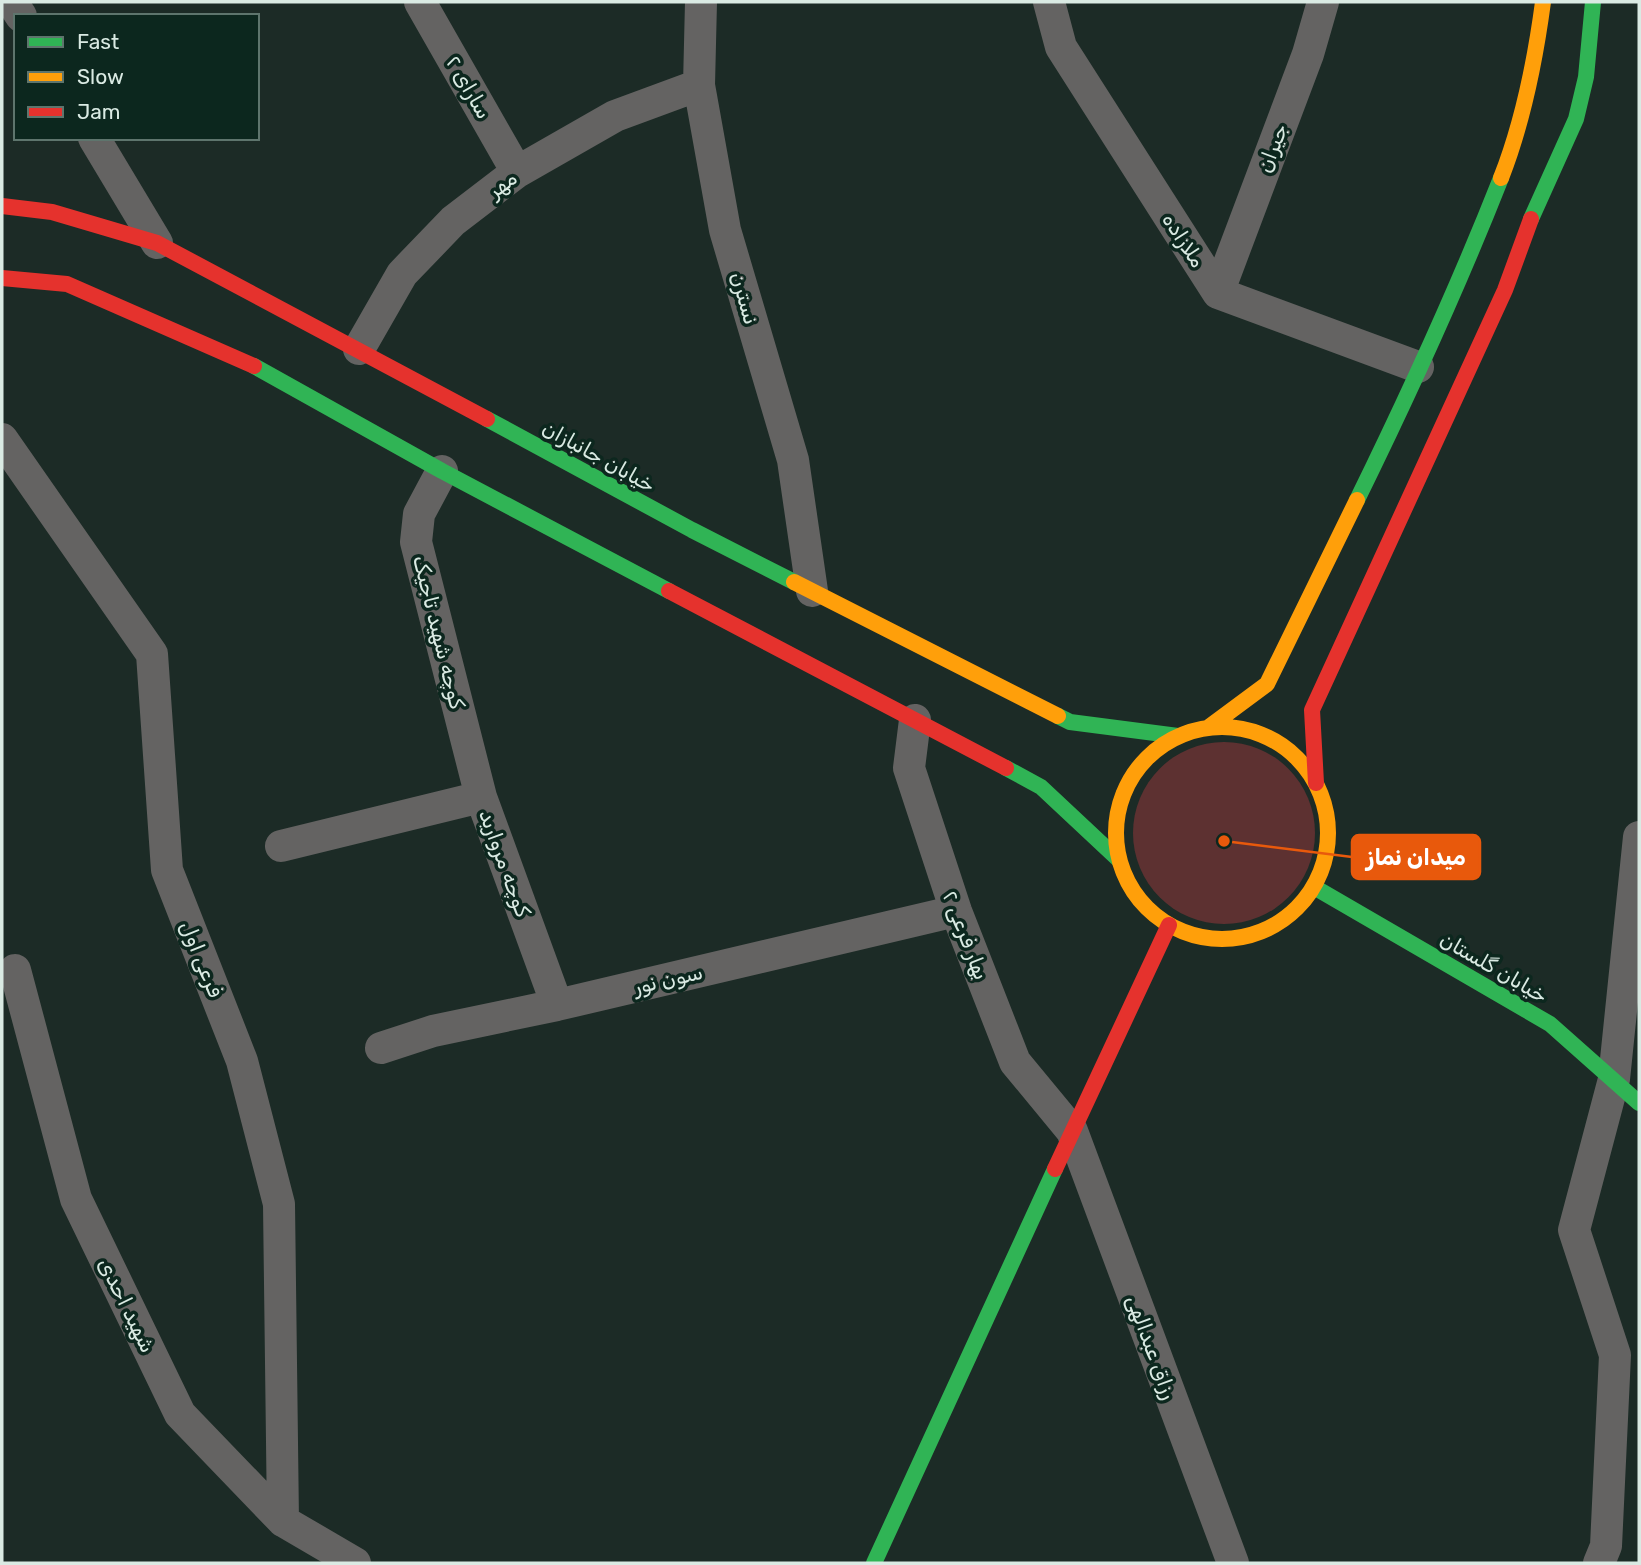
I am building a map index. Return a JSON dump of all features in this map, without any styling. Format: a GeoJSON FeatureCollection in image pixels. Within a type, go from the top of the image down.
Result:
{"type":"FeatureCollection","features":[{"type":"Feature","properties":{"kind":"main road"},"geometry":{"type":"LineString","coordinates":[[1209,727],[1267,684],[1399,414],[1476,240],[1515,141],[1538,41],[1543,2]]}},
{"type":"Feature","properties":{"kind":"main road"},"geometry":{"type":"LineString","coordinates":[[1315,783],[1312,710],[1505,290],[1538,201],[1576,118],[1586,77],[1593,2]]}},
{"type":"Feature","properties":{"kind":"main road","name":"خیابان جانبازان"},"geometry":{"type":"LineString","coordinates":[[2,206],[51,212],[157,243],[692,530],[1070,722],[1178,736]]}},
{"type":"Feature","properties":{"kind":"main road"},"geometry":{"type":"LineString","coordinates":[[2,278],[67,284],[240,358],[442,471],[1041,787],[1119,860]]}},
{"type":"Feature","properties":{"kind":"main road"},"geometry":{"type":"LineString","coordinates":[[1209,727],[1241,729],[1271,738],[1297,757],[1315,783],[1327,813],[1329,838],[1324,863],[1314,887],[1293,912],[1265,930],[1234,938],[1200,937],[1169,925],[1147,908],[1130,886],[1119,860],[1116,831],[1120,801],[1133,774],[1153,751],[1178,736],[1209,727]]}},
{"type":"Feature","properties":{"kind":"main road","name":"خیابان گلستان"},"geometry":{"type":"LineString","coordinates":[[1314,887],[1550,1024],[1639,1103]]}},
{"type":"Feature","properties":{"kind":"main road"},"geometry":{"type":"LineString","coordinates":[[874,1563],[1169,925]]}},
{"type":"Feature","properties":{"kind":"street","name":"سارای ۲"},"geometry":{"type":"LineString","coordinates":[[420,2],[517,172]]}},
{"type":"Feature","properties":{"kind":"street","name":"نسترن"},"geometry":{"type":"LineString","coordinates":[[701,2],[699,85],[725,230],[793,460],[812,591]]}},
{"type":"Feature","properties":{"kind":"street","name":"ملازاده"},"geometry":{"type":"LineString","coordinates":[[1049,2],[1061,47],[1218,293]]}},
{"type":"Feature","properties":{"kind":"street"},"geometry":{"type":"LineString","coordinates":[[1061,47],[1071,2]]}},
{"type":"Feature","properties":{"kind":"street","name":"جیران"},"geometry":{"type":"LineString","coordinates":[[1218,293],[1308,54],[1323,2]]}},
{"type":"Feature","properties":{"kind":"street","name":"مهر"},"geometry":{"type":"LineString","coordinates":[[359,349],[402,274],[453,221],[517,172],[615,116],[699,85]]}},
{"type":"Feature","properties":{"kind":"street"},"geometry":{"type":"LineString","coordinates":[[95,140],[157,243]]}},
{"type":"Feature","properties":{"kind":"street"},"geometry":{"type":"LineString","coordinates":[[1218,293],[1418,367]]}},
{"type":"Feature","properties":{"kind":"street","name":"فرعی اول"},"geometry":{"type":"LineString","coordinates":[[2,439],[152,654],[167,870],[242,1061],[279,1204],[283,1521]]}},
{"type":"Feature","properties":{"kind":"street","name":"کوچه شهید تاجیک"},"geometry":{"type":"LineString","coordinates":[[442,471],[419,514],[416,542],[481,797]]}},
{"type":"Feature","properties":{"kind":"street","name":"بهار فرعی ۲"},"geometry":{"type":"LineString","coordinates":[[915,720],[909,768],[956,911],[1015,1062],[1072,1131]]}},
{"type":"Feature","properties":{"kind":"street","name":"کوچه مروارید"},"geometry":{"type":"LineString","coordinates":[[281,846],[481,797],[557,1005]]}},
{"type":"Feature","properties":{"kind":"street"},"geometry":{"type":"LineString","coordinates":[[1599,1563],[1606,1546],[1615,1355],[1574,1230],[1614,1079],[1639,837]]}},
{"type":"Feature","properties":{"kind":"street","name":"سون نور"},"geometry":{"type":"LineString","coordinates":[[381,1048],[433,1031],[557,1005],[956,911]]}},
{"type":"Feature","properties":{"kind":"street","name":"شهید احدی"},"geometry":{"type":"LineString","coordinates":[[15,970],[76,1199],[180,1414],[283,1521],[355,1563]]}},
{"type":"Feature","properties":{"kind":"street","name":"رزاق عبدالهی"},"geometry":{"type":"LineString","coordinates":[[1072,1131],[1233,1563]]}},
{"type":"Feature","properties":{"kind":"shaded area"},"geometry":{"type":"Polygon","coordinates":[[[1224,742],[1259,749],[1275,757],[1288,769],[1300,782],[1308,798],[1315,833],[1308,868],[1300,884],[1288,897],[1275,909],[1259,917],[1224,924],[1189,917],[1173,909],[1160,897],[1148,884],[1140,868],[1133,833],[1140,798],[1148,782],[1160,769],[1173,757],[1189,749],[1224,742]]]}},
{"type":"Feature","properties":{"kind":"traffic: fast"},"geometry":{"type":"LineString","coordinates":[[1531,219],[1576,119],[1586,77],[1593,2]]}},
{"type":"Feature","properties":{"kind":"traffic: fast"},"geometry":{"type":"LineString","coordinates":[[1357,500],[1432,340],[1501,178]]}},
{"type":"Feature","properties":{"kind":"traffic: fast"},"geometry":{"type":"LineString","coordinates":[[254,366],[442,471],[669,591]]}},
{"type":"Feature","properties":{"kind":"traffic: fast"},"geometry":{"type":"LineString","coordinates":[[487,419],[794,582]]}},
{"type":"Feature","properties":{"kind":"traffic: fast"},"geometry":{"type":"LineString","coordinates":[[1058,716],[1070,722],[1178,736]]}},
{"type":"Feature","properties":{"kind":"traffic: fast"},"geometry":{"type":"LineString","coordinates":[[1006,768],[1041,787],[1119,860]]}},
{"type":"Feature","properties":{"kind":"traffic: fast"},"geometry":{"type":"LineString","coordinates":[[1314,887],[1550,1024],[1639,1103]]}},
{"type":"Feature","properties":{"kind":"traffic: fast"},"geometry":{"type":"LineString","coordinates":[[874,1563],[1055,1169]]}},
{"type":"Feature","properties":{"kind":"traffic: slow"},"geometry":{"type":"LineString","coordinates":[[1501,178],[1527,92],[1543,2]]}},
{"type":"Feature","properties":{"kind":"traffic: slow"},"geometry":{"type":"LineString","coordinates":[[1209,727],[1267,684],[1357,500]]}},
{"type":"Feature","properties":{"kind":"traffic: slow"},"geometry":{"type":"LineString","coordinates":[[794,582],[1058,716]]}},
{"type":"Feature","properties":{"kind":"traffic: slow"},"geometry":{"type":"LineString","coordinates":[[1222,727],[1243,729],[1262,735],[1297,758],[1320,793],[1326,812],[1328,833],[1326,854],[1320,873],[1297,908],[1262,931],[1243,937],[1222,939],[1201,937],[1182,931],[1147,908],[1124,873],[1118,854],[1116,833],[1118,812],[1124,793],[1147,758],[1182,735],[1201,729],[1222,727]]}},
{"type":"Feature","properties":{"kind":"traffic: jam"},"geometry":{"type":"LineString","coordinates":[[2,206],[52,212],[157,243],[487,419]]}},
{"type":"Feature","properties":{"kind":"traffic: jam"},"geometry":{"type":"LineString","coordinates":[[1316,783],[1312,710],[1505,290],[1531,219]]}},
{"type":"Feature","properties":{"kind":"traffic: jam"},"geometry":{"type":"LineString","coordinates":[[2,278],[67,284],[254,366]]}},
{"type":"Feature","properties":{"kind":"traffic: jam"},"geometry":{"type":"LineString","coordinates":[[669,591],[1006,768]]}},
{"type":"Feature","properties":{"kind":"traffic: jam"},"geometry":{"type":"LineString","coordinates":[[1055,1169],[1169,925]]}},
{"type":"Feature","properties":{"kind":"place","name":"میدان نماز"},"geometry":{"type":"Point","coordinates":[1224,841]}}]}
